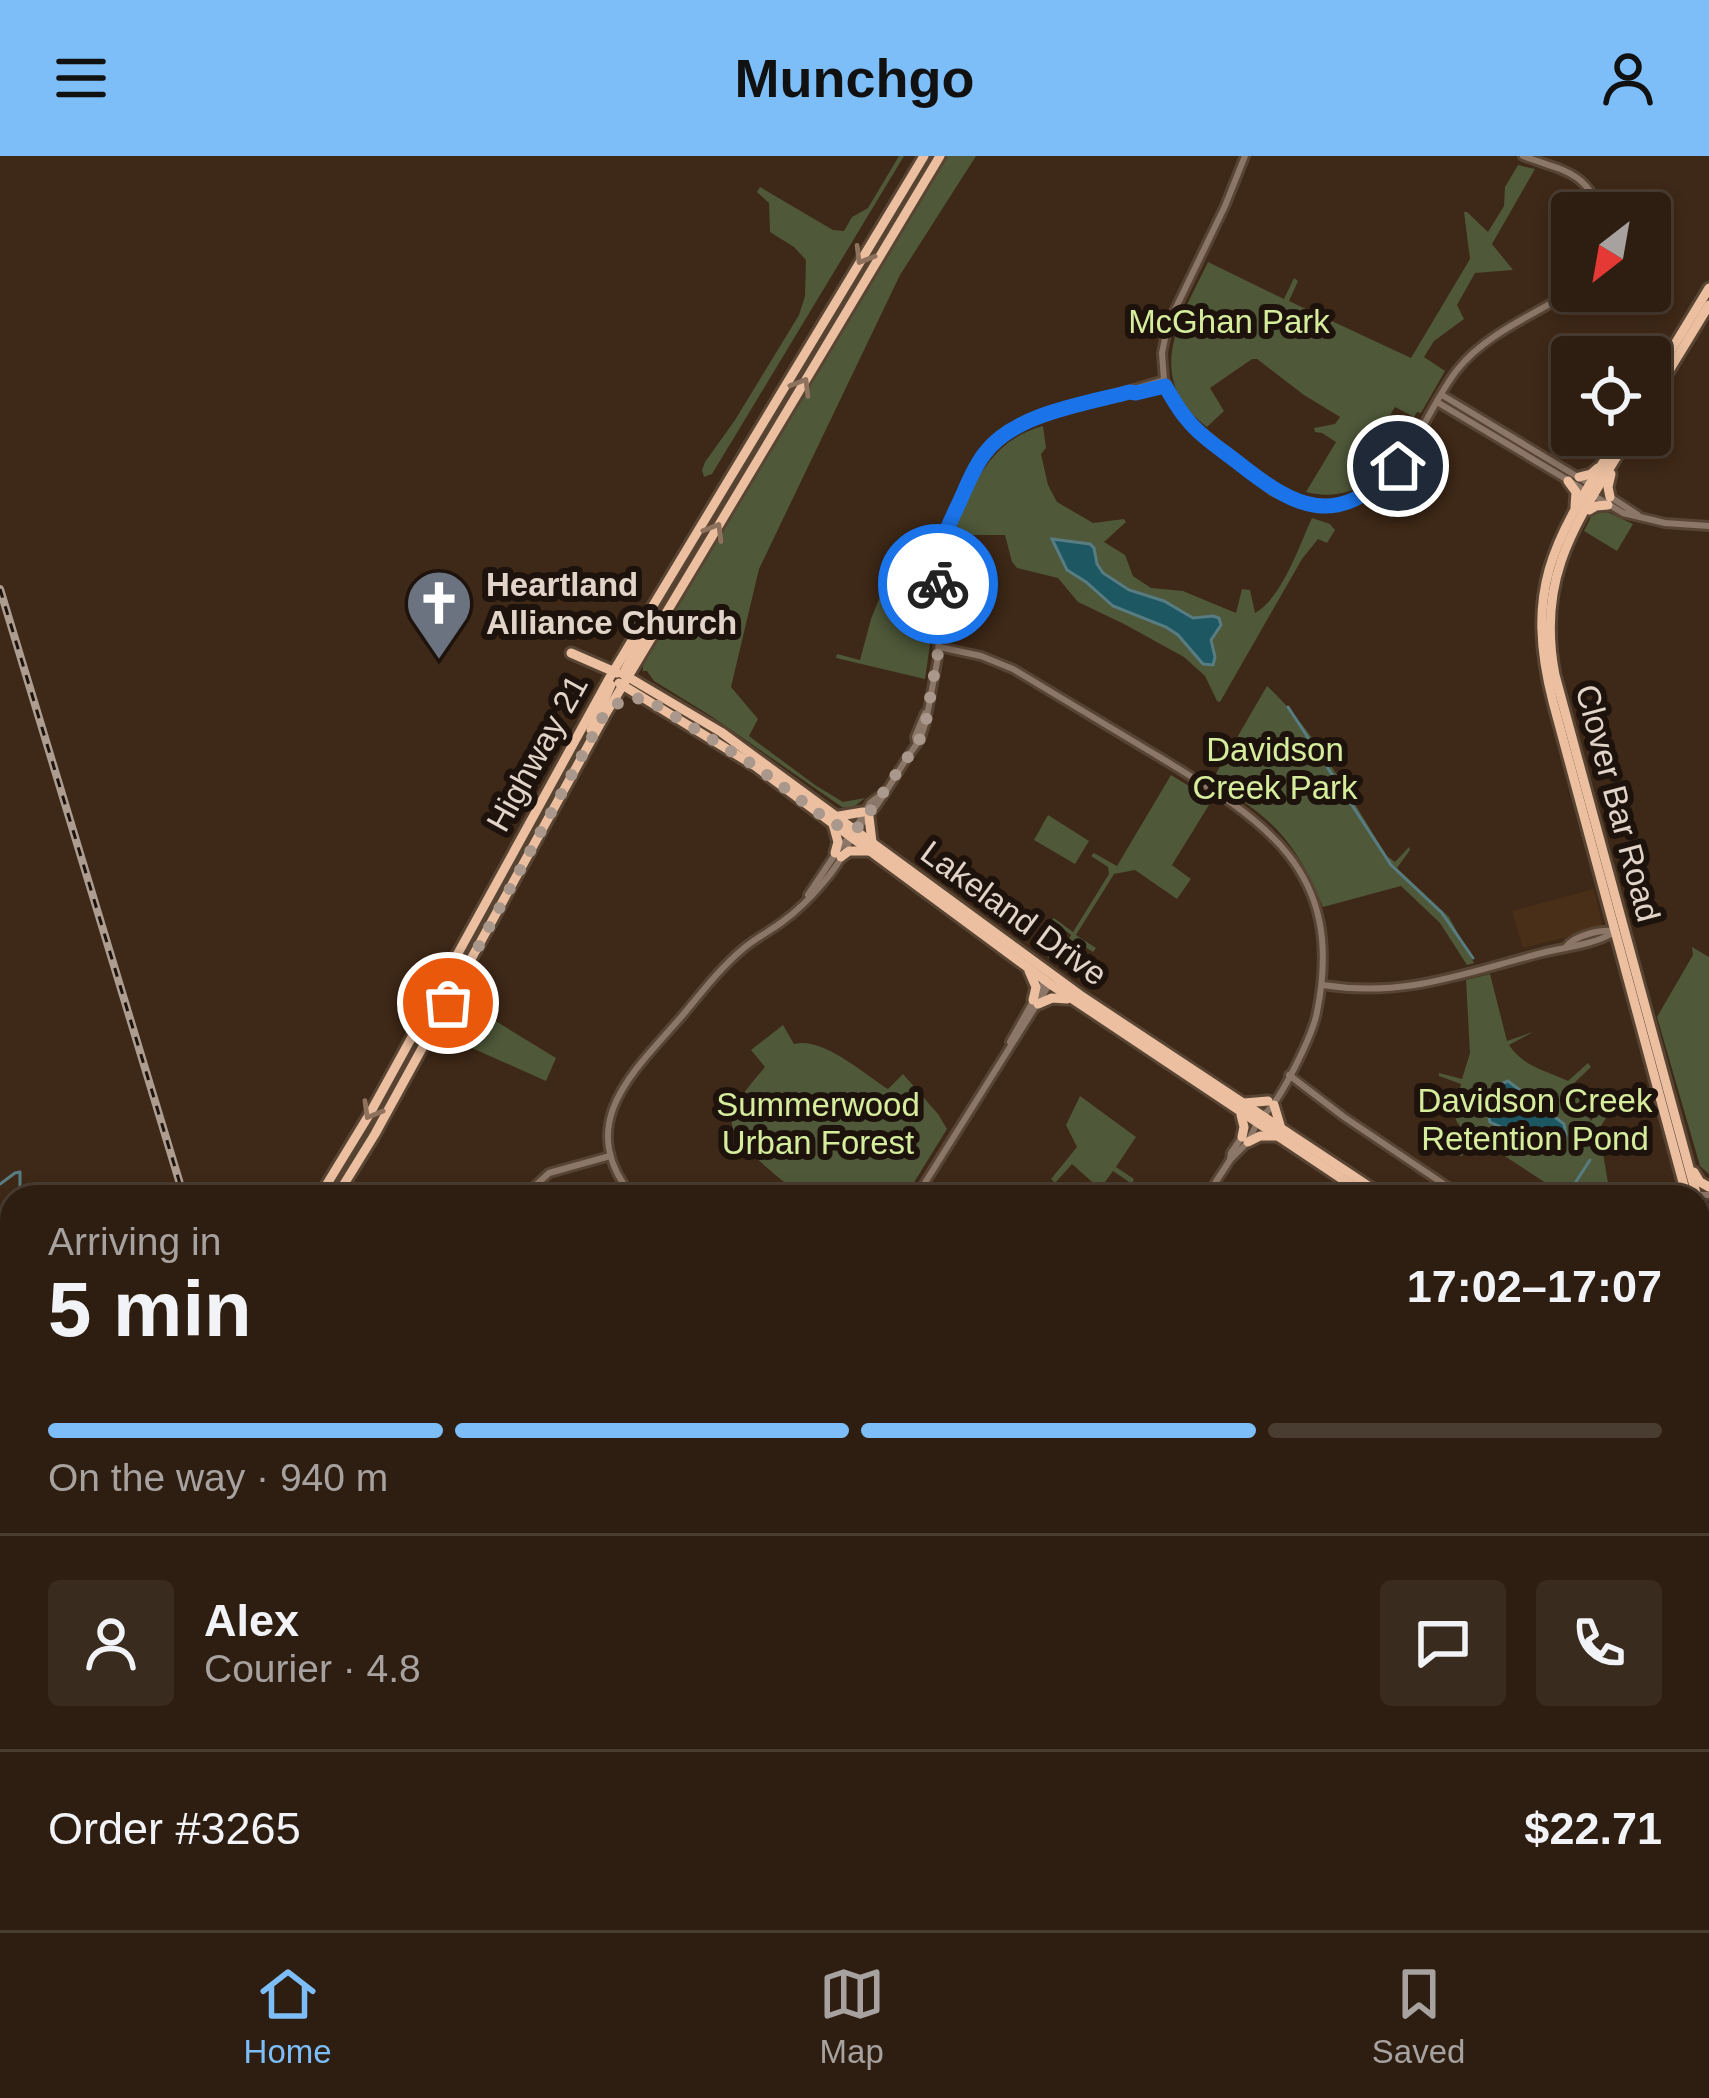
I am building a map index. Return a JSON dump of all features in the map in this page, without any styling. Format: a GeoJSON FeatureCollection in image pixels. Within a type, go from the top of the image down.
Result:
{"type":"FeatureCollection","features":[{"type":"Feature","properties":{"kind":"main road","name":"Highway 21"},"geometry":{"type":"LineString","coordinates":[[326,1185],[666,583],[924,156]]}},
{"type":"Feature","properties":{"kind":"main road","name":"Highway 21"},"geometry":{"type":"LineString","coordinates":[[343,1185],[584,753],[618,675],[645,647],[940,156]]}},
{"type":"Feature","properties":{"kind":"main road"},"geometry":{"type":"LineString","coordinates":[[1671,351],[1709,287]]}},
{"type":"Feature","properties":{"kind":"main road"},"geometry":{"type":"LineString","coordinates":[[1671,367],[1709,305]]}},
{"type":"Feature","properties":{"kind":"main road","name":"Clover Bar Road"},"geometry":{"type":"LineString","coordinates":[[1611,456],[1559,539],[1547,573],[1541,607],[1542,652],[1618,932],[1695,1185]]}},
{"type":"Feature","properties":{"kind":"main road","name":"Clover Bar Road"},"geometry":{"type":"LineString","coordinates":[[1607,464],[1613,456]]}},
{"type":"Feature","properties":{"kind":"main road"},"geometry":{"type":"LineString","coordinates":[[1607,464],[1609,501],[1577,515],[1574,479],[1607,464]]}},
{"type":"Feature","properties":{"kind":"main road"},"geometry":{"type":"LineString","coordinates":[[645,647],[641,674],[667,699]]}},
{"type":"Feature","properties":{"kind":"main road"},"geometry":{"type":"LineString","coordinates":[[572,653],[618,675],[584,753]]}},
{"type":"Feature","properties":{"kind":"main road","name":"Lakeland Drive"},"geometry":{"type":"LineString","coordinates":[[618,675],[645,698],[835,820],[1050,979],[1352,1185]]}},
{"type":"Feature","properties":{"kind":"main road","name":"Lakeland Drive"},"geometry":{"type":"LineString","coordinates":[[618,675],[721,731],[835,820]]}},
{"type":"Feature","properties":{"kind":"main road"},"geometry":{"type":"LineString","coordinates":[[604,715],[622,700],[645,698]]}},
{"type":"Feature","properties":{"kind":"main road"},"geometry":{"type":"LineString","coordinates":[[866,814],[871,846],[838,855],[835,820],[866,814]]}},
{"type":"Feature","properties":{"kind":"main road","name":"Lakeland Drive"},"geometry":{"type":"LineString","coordinates":[[871,846],[1075,1002],[1240,1106]]}},
{"type":"Feature","properties":{"kind":"main road","name":"Clover Bar Road"},"geometry":{"type":"LineString","coordinates":[[1618,932],[1697,1185]]}},
{"type":"Feature","properties":{"kind":"main road"},"geometry":{"type":"LineString","coordinates":[[1026,966],[1036,987],[1035,1002],[1055,997],[1075,1002]]}},
{"type":"Feature","properties":{"kind":"main road"},"geometry":{"type":"LineString","coordinates":[[1273,1100],[1277,1120],[1260,1136],[1245,1139],[1240,1106],[1273,1100]]}},
{"type":"Feature","properties":{"kind":"main road","name":"Lakeland Drive"},"geometry":{"type":"LineString","coordinates":[[1269,1126],[1365,1185]]}},
{"type":"Feature","properties":{"kind":"street"},"geometry":{"type":"LineString","coordinates":[[1245,156],[1168,324],[1162,353],[1164,383],[1186,419],[1287,499],[1319,505],[1359,499],[1378,487],[1398,466],[1457,370],[1478,349],[1551,304]]}},
{"type":"Feature","properties":{"kind":"street"},"geometry":{"type":"LineString","coordinates":[[1523,156],[1570,171],[1592,192]]}},
{"type":"Feature","properties":{"kind":"street"},"geometry":{"type":"LineString","coordinates":[[624,1185],[610,1156],[609,1120],[614,1102],[737,954],[815,892],[916,742],[939,647],[938,553],[982,456],[1017,426],[1164,383]]}},
{"type":"Feature","properties":{"kind":"street"},"geometry":{"type":"LineString","coordinates":[[1439,398],[1623,513],[1665,523],[1709,526]]}},
{"type":"Feature","properties":{"kind":"street"},"geometry":{"type":"LineString","coordinates":[[939,647],[981,656],[1013,670],[1206,785],[1262,824],[1304,878],[1324,949],[1315,1022],[1306,1047],[1273,1100],[1269,1126],[1231,1153],[1214,1185]]}},
{"type":"Feature","properties":{"kind":"street"},"geometry":{"type":"LineString","coordinates":[[1323,986],[1356,991],[1410,987],[1566,947],[1571,940],[1608,929],[1618,932]]}},
{"type":"Feature","properties":{"kind":"street"},"geometry":{"type":"LineString","coordinates":[[923,1185],[1050,979]]}},
{"type":"Feature","properties":{"kind":"street"},"geometry":{"type":"LineString","coordinates":[[1289,1075],[1445,1185]]}},
{"type":"Feature","properties":{"kind":"street"},"geometry":{"type":"LineString","coordinates":[[536,1185],[549,1173],[610,1156]]}},
{"type":"Feature","properties":{"kind":"shaded area"},"geometry":{"type":"Polygon","coordinates":[[[1594,889],[1603,928],[1523,948],[1512,911],[1594,889]]]}},
{"type":"Feature","properties":{"kind":"green space"},"geometry":{"type":"Polygon","coordinates":[[[899,156],[904,156],[712,474],[704,477],[705,462],[799,315],[805,296],[806,260],[770,232],[769,203],[757,192],[760,187],[833,230],[844,231],[852,217],[868,208],[899,156]]]}},
{"type":"Feature","properties":{"kind":"green space"},"geometry":{"type":"Polygon","coordinates":[[[947,156],[976,156],[900,275],[759,569],[731,687],[758,719],[749,736],[843,802],[865,798],[851,809],[654,681],[643,671],[643,664],[947,156]]]}},
{"type":"Feature","properties":{"kind":"green space","name":"McGhan Park"},"geometry":{"type":"Polygon","coordinates":[[[1518,165],[1535,169],[1492,244],[1513,270],[1475,273],[1457,305],[1464,319],[1434,341],[1424,357],[1445,371],[1421,413],[1414,417],[1395,407],[1359,466],[1376,478],[1343,493],[1306,492],[1336,442],[1314,428],[1335,424],[1340,417],[1257,359],[1210,388],[1224,411],[1207,427],[1187,408],[1171,368],[1173,348],[1208,262],[1284,299],[1294,278],[1298,281],[1289,301],[1411,358],[1470,259],[1464,212],[1488,232],[1504,206],[1505,187],[1518,165]]]}},
{"type":"Feature","properties":{"kind":"green space"},"geometry":{"type":"Polygon","coordinates":[[[1043,426],[1046,448],[1041,454],[1057,502],[1093,523],[1124,519],[1104,542],[1125,555],[1133,576],[1151,588],[1183,591],[1236,613],[1242,589],[1250,590],[1255,613],[1281,584],[1312,518],[1335,530],[1327,543],[1318,539],[1302,559],[1220,702],[1205,676],[1184,657],[1078,602],[1058,578],[1017,568],[1005,535],[949,535],[995,455],[1024,433],[1043,426]]]}},
{"type":"Feature","properties":{"kind":"green space"},"geometry":{"type":"Polygon","coordinates":[[[1603,510],[1633,524],[1617,551],[1584,531],[1592,515],[1603,510]]]}},
{"type":"Feature","properties":{"kind":"green space"},"geometry":{"type":"Polygon","coordinates":[[[886,582],[929,597],[931,638],[925,679],[836,658],[837,654],[860,660],[886,582]]]}},
{"type":"Feature","properties":{"kind":"green space","name":"Davidson Creek Park"},"geometry":{"type":"Polygon","coordinates":[[[1267,686],[1317,745],[1387,856],[1395,862],[1409,847],[1397,868],[1449,917],[1474,963],[1467,965],[1440,923],[1401,886],[1323,907],[1303,865],[1281,834],[1214,782],[1267,686]]]}},
{"type":"Feature","properties":{"kind":"green space"},"geometry":{"type":"Polygon","coordinates":[[[1171,775],[1212,800],[1172,865],[1191,879],[1177,899],[1135,870],[1114,874],[1076,935],[1096,948],[1093,952],[1074,940],[1058,965],[1044,954],[1063,949],[1071,935],[1052,920],[1073,932],[1109,874],[1108,867],[1091,856],[1094,853],[1117,866],[1171,775]]]}},
{"type":"Feature","properties":{"kind":"green space"},"geometry":{"type":"Polygon","coordinates":[[[1048,815],[1089,841],[1075,864],[1034,840],[1048,815]]]}},
{"type":"Feature","properties":{"kind":"green space"},"geometry":{"type":"Polygon","coordinates":[[[1692,947],[1709,957],[1709,1174],[1700,1166],[1657,1017],[1693,955],[1692,947]]]}},
{"type":"Feature","properties":{"kind":"green space","name":"Davidson Creek Retention Pond"},"geometry":{"type":"Polygon","coordinates":[[[1490,974],[1507,1041],[1533,1032],[1509,1045],[1522,1059],[1568,1081],[1588,1063],[1591,1067],[1572,1085],[1591,1121],[1609,1093],[1615,1104],[1599,1129],[1606,1185],[1549,1185],[1474,1136],[1462,1156],[1458,1155],[1469,1134],[1455,1118],[1461,1084],[1439,1073],[1462,1079],[1470,1053],[1466,980],[1490,974]]]}},
{"type":"Feature","properties":{"kind":"green space"},"geometry":{"type":"Polygon","coordinates":[[[489,1017],[556,1058],[546,1081],[472,1048],[489,1017]]]}},
{"type":"Feature","properties":{"kind":"green space","name":"Summerwood Urban Forest"},"geometry":{"type":"Polygon","coordinates":[[[783,1025],[794,1044],[817,1045],[888,1089],[903,1074],[947,1129],[912,1185],[788,1185],[749,1151],[733,1128],[735,1107],[765,1067],[751,1050],[783,1025]]]}},
{"type":"Feature","properties":{"kind":"green space"},"geometry":{"type":"Polygon","coordinates":[[[1080,1096],[1136,1137],[1116,1167],[1134,1179],[1132,1184],[1113,1171],[1103,1185],[1096,1185],[1072,1164],[1055,1183],[1051,1179],[1077,1147],[1066,1125],[1080,1096]]]}},
{"type":"Feature","properties":{"kind":"water"},"geometry":{"type":"Polygon","coordinates":[[[1052,539],[1090,544],[1103,573],[1129,590],[1164,601],[1193,618],[1219,618],[1221,625],[1211,640],[1213,665],[1203,664],[1166,627],[1113,606],[1067,570],[1052,539]]]}},
{"type":"Feature","properties":{"kind":"water"},"geometry":{"type":"Polygon","coordinates":[[[1508,1081],[1564,1124],[1564,1145],[1548,1153],[1490,1122],[1484,1097],[1508,1081]]]}},
{"type":"Feature","properties":{"kind":"waterway"},"geometry":{"type":"LineString","coordinates":[[1288,707],[1391,865],[1442,913],[1473,958]]}},
{"type":"Feature","properties":{"kind":"waterway"},"geometry":{"type":"LineString","coordinates":[[1574,1185],[1590,1160]]}},
{"type":"Feature","properties":{"kind":"waterway"},"geometry":{"type":"LineString","coordinates":[[0,1184],[20,1172],[20,1185]]}},
{"type":"Feature","properties":{"kind":"railway"},"geometry":{"type":"LineString","coordinates":[[0,589],[180,1185]]}},
{"type":"Feature","properties":{"kind":"way so far"},"geometry":{"type":"LineString","coordinates":[[448,1003],[604,715],[622,700],[645,698],[755,766],[833,824],[860,826],[919,741],[928,715],[939,647],[938,584]]}},
{"type":"Feature","properties":{"kind":"place","name":"Heartland Alliance Church"},"geometry":{"type":"Point","coordinates":[439,662]}},
{"type":"Feature","properties":{"kind":"route"},"geometry":{"type":"LineString","coordinates":[[938,584],[936,565],[944,534],[982,456],[1008,431],[1075,406],[1165,386],[1186,419],[1211,441],[1273,490],[1304,503],[1331,505],[1359,499],[1398,466]]}}]}
